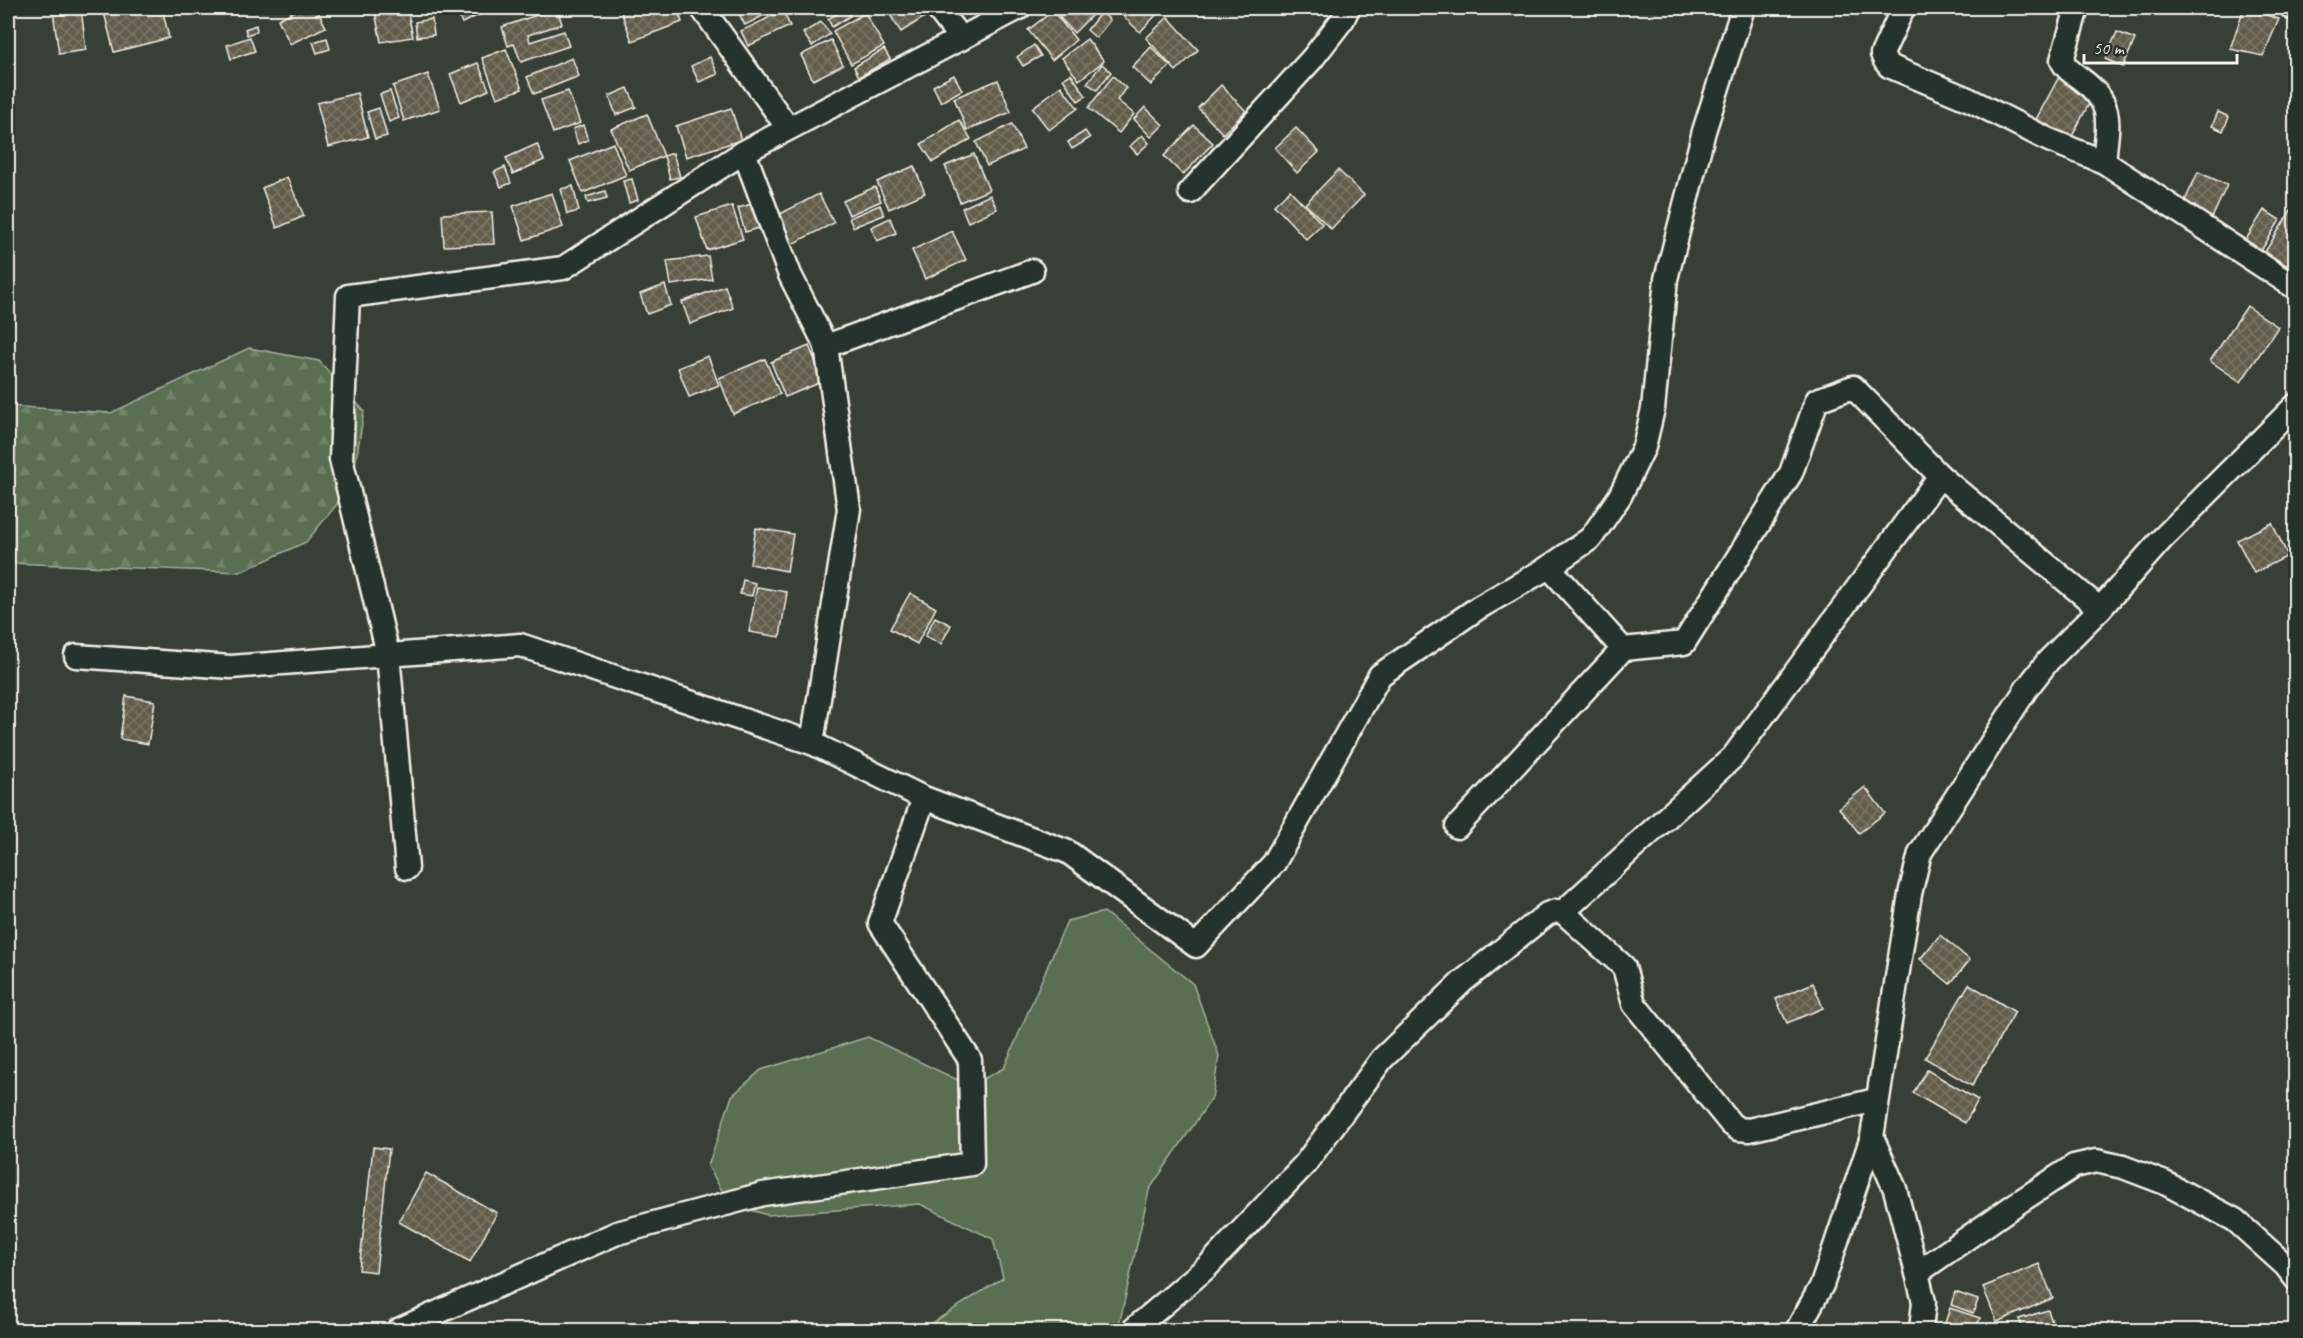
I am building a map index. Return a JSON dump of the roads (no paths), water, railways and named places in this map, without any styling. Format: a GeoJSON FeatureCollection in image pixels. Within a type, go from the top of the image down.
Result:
{"type":"FeatureCollection","features":[{"type":"Feature","properties":{"kind":"street"},"geometry":{"type":"LineString","coordinates":[[702,8],[788,128]]}},
{"type":"Feature","properties":{"kind":"street"},"geometry":{"type":"LineString","coordinates":[[937,8],[961,39]]}},
{"type":"Feature","properties":{"kind":"street"},"geometry":{"type":"LineString","coordinates":[[407,868],[388,654],[341,459],[348,296],[562,268],[744,152],[1018,8]]}},
{"type":"Feature","properties":{"kind":"street"},"geometry":{"type":"LineString","coordinates":[[1190,192],[1312,59],[1343,19],[1348,8]]}},
{"type":"Feature","properties":{"kind":"street"},"geometry":{"type":"LineString","coordinates":[[76,656],[231,667],[520,645],[812,743],[924,798],[1068,852],[1196,946],[1274,863],[1380,675],[1478,608],[1550,567],[1591,538],[1620,496],[1644,447],[1653,409],[1666,279],[1704,131],[1743,8]]}},
{"type":"Feature","properties":{"kind":"street"},"geometry":{"type":"LineString","coordinates":[[1903,8],[1882,54],[1889,66],[1970,100],[2049,140],[2104,162],[2295,288]]}},
{"type":"Feature","properties":{"kind":"street"},"geometry":{"type":"LineString","coordinates":[[2077,8],[2062,60],[2064,66],[2092,88],[2106,108],[2104,162]]}},
{"type":"Feature","properties":{"kind":"street"},"geometry":{"type":"LineString","coordinates":[[744,152],[790,275],[826,346],[849,509],[812,743]]}},
{"type":"Feature","properties":{"kind":"street"},"geometry":{"type":"LineString","coordinates":[[826,346],[1032,271]]}},
{"type":"Feature","properties":{"kind":"street"},"geometry":{"type":"LineString","coordinates":[[1457,827],[1623,650],[1684,644],[1791,473],[1817,400],[1853,387],[1940,476],[2100,609]]}},
{"type":"Feature","properties":{"kind":"street"},"geometry":{"type":"LineString","coordinates":[[1797,1330],[1822,1285],[1872,1137],[1910,894],[1920,853],[2026,688],[2161,540],[2295,405]]}},
{"type":"Feature","properties":{"kind":"street"},"geometry":{"type":"LineString","coordinates":[[1563,912],[1733,757],[1940,476]]}},
{"type":"Feature","properties":{"kind":"street"},"geometry":{"type":"LineString","coordinates":[[1550,567],[1623,650]]}},
{"type":"Feature","properties":{"kind":"street"},"geometry":{"type":"LineString","coordinates":[[398,1330],[617,1233],[763,1194],[972,1164],[970,1060],[880,923],[924,798]]}},
{"type":"Feature","properties":{"kind":"street"},"geometry":{"type":"LineString","coordinates":[[1133,1330],[1207,1267],[1305,1164],[1382,1059],[1462,982],[1538,920],[1556,911],[1563,912],[1624,967],[1634,1004],[1731,1124],[1738,1129],[1749,1130],[1876,1100]]}},
{"type":"Feature","properties":{"kind":"street"},"geometry":{"type":"LineString","coordinates":[[1872,1137],[1895,1189],[1917,1274],[1924,1302],[1921,1330]]}},
{"type":"Feature","properties":{"kind":"street"},"geometry":{"type":"LineString","coordinates":[[1917,1274],[2074,1166],[2096,1161],[2123,1167],[2165,1183],[2235,1220],[2285,1265],[2295,1279]]}}]}
